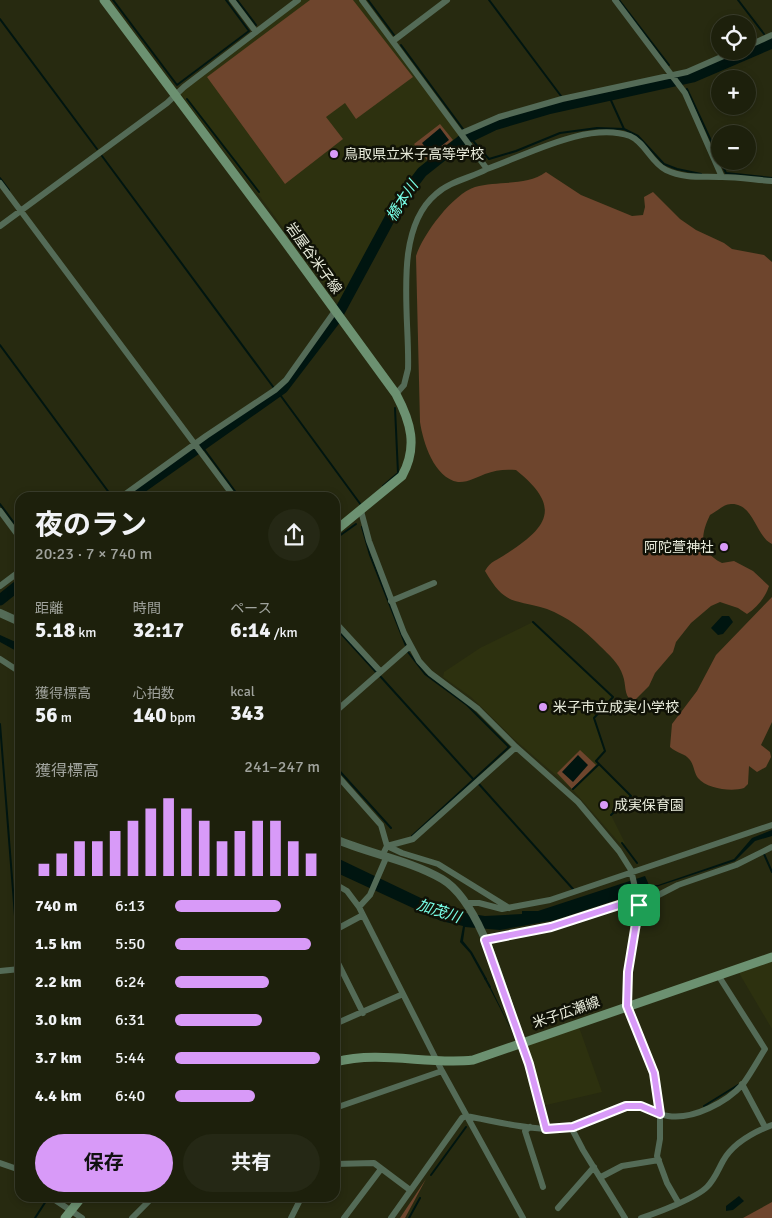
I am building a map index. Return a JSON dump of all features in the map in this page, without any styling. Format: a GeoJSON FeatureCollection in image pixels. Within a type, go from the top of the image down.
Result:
{"type":"FeatureCollection","features":[{"type":"Feature","properties":{"kind":"main road","name":"岩屋谷米子線"},"geometry":{"type":"LineString","coordinates":[[104,0],[396,394],[406,412],[412,430],[412,450],[408,465],[393,486],[340,527]]}},
{"type":"Feature","properties":{"kind":"main road","name":"米子広瀬線"},"geometry":{"type":"LineString","coordinates":[[340,1061],[365,1056],[473,1060],[772,957]]}},
{"type":"Feature","properties":{"kind":"main road"},"geometry":{"type":"LineString","coordinates":[[65,1218],[77,1202]]}},
{"type":"Feature","properties":{"kind":"street"},"geometry":{"type":"LineString","coordinates":[[232,0],[256,32]]}},
{"type":"Feature","properties":{"kind":"street"},"geometry":{"type":"LineString","coordinates":[[0,226],[167,103],[174,95],[298,0]]}},
{"type":"Feature","properties":{"kind":"street"},"geometry":{"type":"LineString","coordinates":[[362,0],[469,141],[487,169]]}},
{"type":"Feature","properties":{"kind":"street"},"geometry":{"type":"LineString","coordinates":[[393,41],[447,0]]}},
{"type":"Feature","properties":{"kind":"street"},"geometry":{"type":"LineString","coordinates":[[616,0],[685,93],[722,177]]}},
{"type":"Feature","properties":{"kind":"street"},"geometry":{"type":"LineString","coordinates":[[756,42],[772,35]]}},
{"type":"Feature","properties":{"kind":"street"},"geometry":{"type":"LineString","coordinates":[[463,134],[499,117],[562,99],[687,72],[714,60]]}},
{"type":"Feature","properties":{"kind":"street"},"geometry":{"type":"LineString","coordinates":[[396,394],[404,385],[408,369],[407,257],[414,226],[427,202],[447,186],[561,139],[606,133],[635,139],[656,163],[667,170],[699,178],[722,177],[772,182]]}},
{"type":"Feature","properties":{"kind":"street"},"geometry":{"type":"LineString","coordinates":[[0,182],[230,492]]}},
{"type":"Feature","properties":{"kind":"street"},"geometry":{"type":"LineString","coordinates":[[129,492],[196,446],[286,380],[337,314]]}},
{"type":"Feature","properties":{"kind":"street"},"geometry":{"type":"LineString","coordinates":[[0,511],[15,531]]}},
{"type":"Feature","properties":{"kind":"street"},"geometry":{"type":"LineString","coordinates":[[361,511],[369,541],[410,646],[430,673],[478,710],[516,747],[578,802],[620,852],[633,876],[639,905],[628,972],[627,1006],[654,1073],[660,1114],[660,1139],[656,1153],[667,1183],[678,1202]]}},
{"type":"Feature","properties":{"kind":"street"},"geometry":{"type":"LineString","coordinates":[[0,586],[15,575]]}},
{"type":"Feature","properties":{"kind":"street"},"geometry":{"type":"LineString","coordinates":[[391,601],[434,583]]}},
{"type":"Feature","properties":{"kind":"street"},"geometry":{"type":"LineString","coordinates":[[0,613],[15,620]]}},
{"type":"Feature","properties":{"kind":"street"},"geometry":{"type":"LineString","coordinates":[[340,627],[380,671]]}},
{"type":"Feature","properties":{"kind":"street"},"geometry":{"type":"LineString","coordinates":[[340,707],[410,646]]}},
{"type":"Feature","properties":{"kind":"street"},"geometry":{"type":"LineString","coordinates":[[0,659],[15,669]]}},
{"type":"Feature","properties":{"kind":"street"},"geometry":{"type":"LineString","coordinates":[[387,846],[413,838],[516,747]]}},
{"type":"Feature","properties":{"kind":"street"},"geometry":{"type":"LineString","coordinates":[[340,779],[381,825],[387,846],[370,895],[359,907]]}},
{"type":"Feature","properties":{"kind":"street"},"geometry":{"type":"LineString","coordinates":[[467,903],[509,908],[550,900],[633,876],[772,824]]}},
{"type":"Feature","properties":{"kind":"street"},"geometry":{"type":"LineString","coordinates":[[340,840],[384,859],[418,867],[444,880],[467,903],[474,913],[484,937],[521,1042],[546,1129]]}},
{"type":"Feature","properties":{"kind":"street"},"geometry":{"type":"LineString","coordinates":[[387,846],[402,853],[438,864],[509,908]]}},
{"type":"Feature","properties":{"kind":"street"},"geometry":{"type":"LineString","coordinates":[[484,937],[545,929],[622,904],[639,905],[678,885],[736,864],[772,847]]}},
{"type":"Feature","properties":{"kind":"street"},"geometry":{"type":"LineString","coordinates":[[340,887],[347,891],[359,907],[442,1071],[523,1218]]}},
{"type":"Feature","properties":{"kind":"street"},"geometry":{"type":"LineString","coordinates":[[340,927],[363,915]]}},
{"type":"Feature","properties":{"kind":"street"},"geometry":{"type":"LineString","coordinates":[[340,967],[364,1013]]}},
{"type":"Feature","properties":{"kind":"street"},"geometry":{"type":"LineString","coordinates":[[0,971],[15,970]]}},
{"type":"Feature","properties":{"kind":"street"},"geometry":{"type":"LineString","coordinates":[[391,1218],[462,1118],[466,1116],[546,1129],[571,1127],[626,1106],[641,1106],[660,1114],[678,1117],[712,1106],[742,1084],[769,1047],[718,975]]}},
{"type":"Feature","properties":{"kind":"street"},"geometry":{"type":"LineString","coordinates":[[340,1022],[364,1013],[402,994]]}},
{"type":"Feature","properties":{"kind":"street"},"geometry":{"type":"LineString","coordinates":[[340,1106],[442,1071]]}},
{"type":"Feature","properties":{"kind":"street"},"geometry":{"type":"LineString","coordinates":[[641,1218],[678,1202],[708,1186],[733,1148],[746,1138],[769,1126],[742,1084]]}},
{"type":"Feature","properties":{"kind":"street"},"geometry":{"type":"LineString","coordinates":[[532,1127],[525,1131],[543,1187]]}},
{"type":"Feature","properties":{"kind":"street"},"geometry":{"type":"LineString","coordinates":[[571,1127],[625,1218]]}},
{"type":"Feature","properties":{"kind":"street"},"geometry":{"type":"LineString","coordinates":[[601,1177],[622,1166],[659,1160]]}},
{"type":"Feature","properties":{"kind":"street"},"geometry":{"type":"LineString","coordinates":[[340,1164],[368,1162],[410,1190]]}},
{"type":"Feature","properties":{"kind":"street"},"geometry":{"type":"LineString","coordinates":[[0,1163],[15,1168]]}},
{"type":"Feature","properties":{"kind":"street"},"geometry":{"type":"LineString","coordinates":[[558,1208],[594,1167]]}},
{"type":"Feature","properties":{"kind":"street"},"geometry":{"type":"LineString","coordinates":[[344,1218],[381,1169]]}},
{"type":"Feature","properties":{"kind":"street"},"geometry":{"type":"LineString","coordinates":[[59,1202],[82,1218]]}},
{"type":"Feature","properties":{"kind":"street"},"geometry":{"type":"LineString","coordinates":[[132,1218],[148,1202]]}},
{"type":"Feature","properties":{"kind":"street"},"geometry":{"type":"LineString","coordinates":[[290,1218],[298,1202]]}},
{"type":"Feature","properties":{"kind":"shaded area","name":"鳥取県立米子高等学校"},"geometry":{"type":"Polygon","coordinates":[[[301,0],[359,0],[463,138],[423,167],[402,195],[343,305],[339,304],[256,191],[181,94],[181,92],[301,0]]]}},
{"type":"Feature","properties":{"kind":"shaded area"},"geometry":{"type":"Polygon","coordinates":[[[310,0],[353,0],[413,77],[356,119],[345,103],[326,117],[343,139],[285,184],[207,77],[310,0]]]}},
{"type":"Feature","properties":{"kind":"shaded area"},"geometry":{"type":"Polygon","coordinates":[[[440,124],[453,140],[427,160],[414,144],[440,124]]]}},
{"type":"Feature","properties":{"kind":"shaded area"},"geometry":{"type":"Polygon","coordinates":[[[546,172],[581,195],[632,216],[643,215],[645,207],[644,197],[653,192],[680,219],[696,230],[724,243],[732,249],[764,255],[772,262],[772,544],[762,535],[745,509],[739,505],[731,504],[710,515],[703,536],[705,548],[714,558],[722,563],[734,561],[753,571],[769,586],[760,602],[747,614],[738,608],[720,602],[711,606],[691,623],[676,642],[673,652],[655,673],[649,686],[636,699],[631,700],[627,696],[624,679],[619,667],[588,635],[575,624],[554,612],[518,602],[505,596],[492,583],[485,571],[492,563],[521,544],[540,525],[544,515],[544,505],[540,494],[516,470],[493,472],[465,482],[450,479],[442,474],[431,458],[420,422],[416,256],[425,237],[440,216],[466,191],[484,185],[530,180],[546,172]]]}},
{"type":"Feature","properties":{"kind":"shaded area"},"geometry":{"type":"Polygon","coordinates":[[[772,597],[772,722],[761,745],[770,752],[771,757],[766,767],[757,772],[749,766],[748,784],[744,788],[727,789],[713,787],[698,778],[688,758],[670,747],[672,724],[697,691],[716,655],[772,597]]]}},
{"type":"Feature","properties":{"kind":"shaded area","name":"米子市立成実小学校"},"geometry":{"type":"Polygon","coordinates":[[[533,622],[612,697],[593,718],[604,751],[596,761],[598,765],[572,789],[515,740],[471,697],[443,677],[444,672],[480,648],[533,622]]]}},
{"type":"Feature","properties":{"kind":"shaded area"},"geometry":{"type":"Polygon","coordinates":[[[580,750],[596,765],[572,789],[557,773],[580,750]]]}},
{"type":"Feature","properties":{"kind":"shaded area","name":"成実保育園"},"geometry":{"type":"Polygon","coordinates":[[[599,765],[630,796],[611,815],[625,843],[622,846],[573,790],[599,765]]]}},
{"type":"Feature","properties":{"kind":"shaded area"},"geometry":{"type":"Polygon","coordinates":[[[772,961],[772,1029],[739,973],[772,961]]]}},
{"type":"Feature","properties":{"kind":"shaded area"},"geometry":{"type":"Polygon","coordinates":[[[579,1027],[602,1092],[542,1106],[524,1046],[579,1027]]]}},
{"type":"Feature","properties":{"kind":"shaded area"},"geometry":{"type":"Polygon","coordinates":[[[426,1179],[405,1218],[400,1218],[426,1179]]]}},
{"type":"Feature","properties":{"kind":"shaded area"},"geometry":{"type":"Polygon","coordinates":[[[772,1202],[772,1218],[743,1218],[772,1202]]]}},
{"type":"Feature","properties":{"kind":"water"},"geometry":{"type":"Polygon","coordinates":[[[440,128],[449,140],[431,154],[422,143],[440,128]]]}},
{"type":"Feature","properties":{"kind":"water"},"geometry":{"type":"Polygon","coordinates":[[[722,616],[729,616],[733,622],[723,634],[718,635],[711,628],[722,616]]]}},
{"type":"Feature","properties":{"kind":"water"},"geometry":{"type":"Polygon","coordinates":[[[0,635],[15,642],[15,650],[0,642],[0,635]]]}},
{"type":"Feature","properties":{"kind":"water"},"geometry":{"type":"Polygon","coordinates":[[[578,755],[588,765],[573,782],[562,772],[578,755]]]}},
{"type":"Feature","properties":{"kind":"water","name":"加茂川"},"geometry":{"type":"Polygon","coordinates":[[[772,830],[772,836],[755,841],[735,861],[555,920],[500,930],[465,927],[463,941],[472,952],[487,979],[485,980],[470,953],[460,942],[463,926],[441,921],[340,874],[340,859],[446,910],[485,916],[522,914],[522,911],[538,911],[645,876],[649,885],[658,885],[734,859],[752,838],[772,830]]]}},
{"type":"Feature","properties":{"kind":"water"},"geometry":{"type":"Polygon","coordinates":[[[489,984],[516,1039],[488,985],[489,984]]]}},
{"type":"Feature","properties":{"kind":"water"},"geometry":{"type":"Polygon","coordinates":[[[739,1196],[744,1201],[733,1210],[726,1211],[726,1206],[739,1196]]]}},
{"type":"Feature","properties":{"kind":"waterway"},"geometry":{"type":"LineString","coordinates":[[113,0],[177,85],[249,31],[226,0]]}},
{"type":"Feature","properties":{"kind":"waterway"},"geometry":{"type":"LineString","coordinates":[[237,0],[256,25]]}},
{"type":"Feature","properties":{"kind":"waterway"},"geometry":{"type":"LineString","coordinates":[[368,0],[394,35]]}},
{"type":"Feature","properties":{"kind":"waterway"},"geometry":{"type":"LineString","coordinates":[[489,0],[561,96]]}},
{"type":"Feature","properties":{"kind":"waterway"},"geometry":{"type":"LineString","coordinates":[[619,0],[669,65]]}},
{"type":"Feature","properties":{"kind":"waterway"},"geometry":{"type":"LineString","coordinates":[[738,0],[764,34]]}},
{"type":"Feature","properties":{"kind":"waterway"},"geometry":{"type":"LineString","coordinates":[[0,19],[97,149]]}},
{"type":"Feature","properties":{"kind":"waterway","name":"橋本川"},"geometry":{"type":"LineString","coordinates":[[136,492],[283,388],[335,320],[397,205],[422,172],[461,141],[494,125],[548,109],[693,77],[772,43]]}},
{"type":"Feature","properties":{"kind":"waterway"},"geometry":{"type":"LineString","coordinates":[[401,45],[463,129]]}},
{"type":"Feature","properties":{"kind":"waterway"},"geometry":{"type":"LineString","coordinates":[[687,89],[726,173],[772,178]]}},
{"type":"Feature","properties":{"kind":"waterway"},"geometry":{"type":"LineString","coordinates":[[609,96],[624,129]]}},
{"type":"Feature","properties":{"kind":"waterway"},"geometry":{"type":"LineString","coordinates":[[187,99],[259,192]]}},
{"type":"Feature","properties":{"kind":"waterway"},"geometry":{"type":"LineString","coordinates":[[473,141],[489,159],[516,151],[560,133],[597,128],[624,129],[638,136],[664,164],[701,174]]}},
{"type":"Feature","properties":{"kind":"waterway"},"geometry":{"type":"LineString","coordinates":[[102,156],[274,388]]}},
{"type":"Feature","properties":{"kind":"waterway"},"geometry":{"type":"LineString","coordinates":[[0,178],[9,190]]}},
{"type":"Feature","properties":{"kind":"waterway"},"geometry":{"type":"LineString","coordinates":[[0,345],[109,492]]}},
{"type":"Feature","properties":{"kind":"waterway"},"geometry":{"type":"LineString","coordinates":[[278,392],[361,505]]}},
{"type":"Feature","properties":{"kind":"waterway"},"geometry":{"type":"LineString","coordinates":[[383,486],[398,473],[395,408]]}},
{"type":"Feature","properties":{"kind":"waterway"},"geometry":{"type":"LineString","coordinates":[[201,445],[236,492]]}},
{"type":"Feature","properties":{"kind":"waterway"},"geometry":{"type":"LineString","coordinates":[[0,504],[15,524]]}},
{"type":"Feature","properties":{"kind":"waterway"},"geometry":{"type":"LineString","coordinates":[[340,535],[356,524]]}},
{"type":"Feature","properties":{"kind":"waterway"},"geometry":{"type":"LineString","coordinates":[[362,527],[370,555],[406,646]]}},
{"type":"Feature","properties":{"kind":"waterway","name":"橋本川"},"geometry":{"type":"LineString","coordinates":[[0,600],[15,588]]}},
{"type":"Feature","properties":{"kind":"waterway"},"geometry":{"type":"LineString","coordinates":[[533,622],[613,697],[594,718],[605,751],[596,761],[631,796],[611,815]]}},
{"type":"Feature","properties":{"kind":"waterway"},"geometry":{"type":"LineString","coordinates":[[340,632],[376,672]]}},
{"type":"Feature","properties":{"kind":"waterway"},"geometry":{"type":"LineString","coordinates":[[408,652],[425,674],[467,705],[509,747]]}},
{"type":"Feature","properties":{"kind":"waterway"},"geometry":{"type":"LineString","coordinates":[[380,676],[474,780]]}},
{"type":"Feature","properties":{"kind":"waterway"},"geometry":{"type":"LineString","coordinates":[[0,724],[15,916]]}},
{"type":"Feature","properties":{"kind":"waterway"},"geometry":{"type":"LineString","coordinates":[[412,836],[509,747]]}},
{"type":"Feature","properties":{"kind":"waterway"},"geometry":{"type":"LineString","coordinates":[[573,789],[598,765]]}},
{"type":"Feature","properties":{"kind":"waterway"},"geometry":{"type":"LineString","coordinates":[[340,772],[391,828]]}},
{"type":"Feature","properties":{"kind":"waterway"},"geometry":{"type":"LineString","coordinates":[[478,783],[573,889]]}},
{"type":"Feature","properties":{"kind":"waterway"},"geometry":{"type":"LineString","coordinates":[[622,843],[637,863]]}},
{"type":"Feature","properties":{"kind":"waterway"},"geometry":{"type":"LineString","coordinates":[[764,854],[772,872]]}},
{"type":"Feature","properties":{"kind":"waterway"},"geometry":{"type":"LineString","coordinates":[[485,978],[490,987]]}},
{"type":"Feature","properties":{"kind":"waterway"},"geometry":{"type":"LineString","coordinates":[[704,1106],[738,1085]]}},
{"type":"Feature","properties":{"kind":"waterway"},"geometry":{"type":"LineString","coordinates":[[431,1175],[466,1127]]}},
{"type":"Feature","properties":{"kind":"waterway"},"geometry":{"type":"LineString","coordinates":[[409,1218],[420,1198]]}},
{"type":"Feature","properties":{"kind":"waterway"},"geometry":{"type":"LineString","coordinates":[[35,1218],[45,1202]]}},
{"type":"Feature","properties":{"kind":"place","name":"鳥取県立米子高等学校"},"geometry":{"type":"Point","coordinates":[334,154]}},
{"type":"Feature","properties":{"kind":"place","name":"阿陀萱神社"},"geometry":{"type":"Point","coordinates":[724,547]}},
{"type":"Feature","properties":{"kind":"place","name":"米子市立成実小学校"},"geometry":{"type":"Point","coordinates":[543,707]}},
{"type":"Feature","properties":{"kind":"place","name":"成実保育園"},"geometry":{"type":"Point","coordinates":[604,805]}},
{"type":"Feature","properties":{"kind":"route"},"geometry":{"type":"LineString","coordinates":[[622,904],[639,905],[628,972],[627,1006],[654,1073],[659,1096],[660,1114],[641,1106],[626,1106],[573,1127],[546,1129],[529,1064],[485,940],[551,927],[622,904]]}}]}
